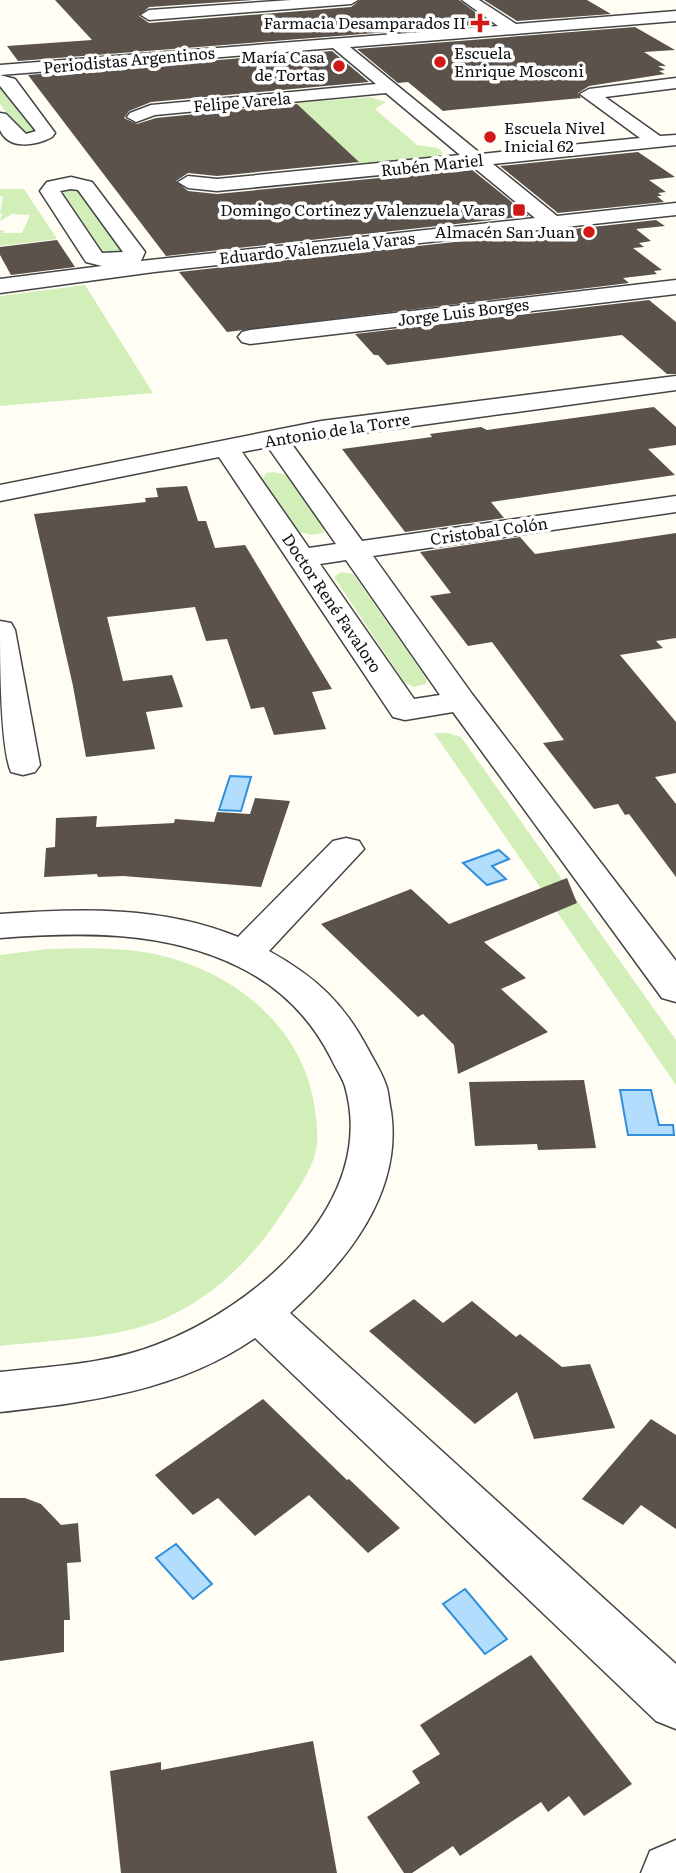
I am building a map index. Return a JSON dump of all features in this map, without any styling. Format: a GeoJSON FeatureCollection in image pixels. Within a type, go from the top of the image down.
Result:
{"type":"FeatureCollection","features":[{"type":"Feature","properties":{"kind":"street"},"geometry":{"type":"LineString","coordinates":[[134,0],[186,55]]}},
{"type":"Feature","properties":{"kind":"street"},"geometry":{"type":"LineString","coordinates":[[158,25],[351,0]]}},
{"type":"Feature","properties":{"kind":"street"},"geometry":{"type":"LineString","coordinates":[[469,0],[513,29]]}},
{"type":"Feature","properties":{"kind":"street","name":"Periodistas Argentinos"},"geometry":{"type":"LineString","coordinates":[[0,70],[676,16]]}},
{"type":"Feature","properties":{"kind":"street"},"geometry":{"type":"LineString","coordinates":[[336,43],[552,222]]}},
{"type":"Feature","properties":{"kind":"street"},"geometry":{"type":"LineString","coordinates":[[0,80],[9,83],[46,134],[34,138],[14,137],[0,118]]}},
{"type":"Feature","properties":{"kind":"street"},"geometry":{"type":"LineString","coordinates":[[666,141],[588,95],[591,92],[676,83]]}},
{"type":"Feature","properties":{"kind":"street","name":"Felipe Varela"},"geometry":{"type":"LineString","coordinates":[[136,117],[150,110],[390,88]]}},
{"type":"Feature","properties":{"kind":"street","name":"Rubén Mariel"},"geometry":{"type":"LineString","coordinates":[[188,182],[217,185],[666,141]]}},
{"type":"Feature","properties":{"kind":"street","name":"Eduardo Valenzuela Varas"},"geometry":{"type":"LineString","coordinates":[[0,286],[122,265],[676,209]]}},
{"type":"Feature","properties":{"kind":"street","name":"Jorge Luis Borges"},"geometry":{"type":"LineString","coordinates":[[250,337],[674,289]]}},
{"type":"Feature","properties":{"kind":"street","name":"Antonio de la Torre"},"geometry":{"type":"LineString","coordinates":[[0,493],[334,427],[676,383]]}},
{"type":"Feature","properties":{"kind":"street"},"geometry":{"type":"LineString","coordinates":[[275,439],[461,701],[676,989]]}},
{"type":"Feature","properties":{"kind":"street","name":"Doctor René Favaloro"},"geometry":{"type":"LineString","coordinates":[[227,449],[405,710],[461,701]]}},
{"type":"Feature","properties":{"kind":"street","name":"Cristobal Colón"},"geometry":{"type":"LineString","coordinates":[[301,558],[676,503]]}},
{"type":"Feature","properties":{"kind":"street"},"geometry":{"type":"LineString","coordinates":[[0,630],[5,691],[23,765]]}},
{"type":"Feature","properties":{"kind":"street"},"geometry":{"type":"LineString","coordinates":[[244,954],[346,849]]}},
{"type":"Feature","properties":{"kind":"street"},"geometry":{"type":"LineString","coordinates":[[0,926],[102,920],[141,925],[202,939],[244,954],[286,977],[314,999],[354,1055],[368,1091],[373,1128],[364,1180],[344,1226],[305,1274],[259,1313],[221,1337],[174,1359],[118,1375],[0,1392]]}},
{"type":"Feature","properties":{"kind":"street"},"geometry":{"type":"LineString","coordinates":[[259,1313],[676,1702]]}},
{"type":"Feature","properties":{"kind":"green space"},"geometry":{"type":"Polygon","coordinates":[[[0,83],[37,133],[22,134],[0,104],[0,83]]]}},
{"type":"Feature","properties":{"kind":"green space"},"geometry":{"type":"Polygon","coordinates":[[[369,97],[386,102],[375,109],[417,145],[438,148],[443,153],[437,157],[360,165],[296,103],[369,97]]]}},
{"type":"Feature","properties":{"kind":"green space"},"geometry":{"type":"Polygon","coordinates":[[[76,187],[125,255],[105,257],[60,189],[76,187]]]}},
{"type":"Feature","properties":{"kind":"green space"},"geometry":{"type":"Polygon","coordinates":[[[0,189],[24,189],[57,239],[0,246],[0,230],[4,230],[3,233],[22,233],[30,215],[12,214],[0,221],[3,197],[0,196],[0,189]]]}},
{"type":"Feature","properties":{"kind":"green space"},"geometry":{"type":"Polygon","coordinates":[[[85,285],[153,393],[0,406],[0,296],[85,285]]]}},
{"type":"Feature","properties":{"kind":"green space"},"geometry":{"type":"Polygon","coordinates":[[[266,473],[287,475],[324,528],[323,533],[312,535],[299,532],[263,479],[266,473]]]}},
{"type":"Feature","properties":{"kind":"green space"},"geometry":{"type":"Polygon","coordinates":[[[341,572],[353,574],[427,679],[426,684],[414,687],[404,682],[334,577],[341,572]]]}},
{"type":"Feature","properties":{"kind":"green space"},"geometry":{"type":"Polygon","coordinates":[[[434,733],[461,737],[676,1040],[676,1085],[434,733]]]}},
{"type":"Feature","properties":{"kind":"green space"},"geometry":{"type":"Polygon","coordinates":[[[91,948],[149,953],[190,964],[239,990],[280,1028],[295,1050],[307,1076],[314,1103],[317,1145],[314,1159],[302,1182],[260,1243],[235,1271],[189,1306],[152,1323],[110,1334],[0,1346],[0,955],[47,949],[91,948]]]}},
{"type":"Feature","properties":{"kind":"water"},"geometry":{"type":"Polygon","coordinates":[[[230,776],[251,777],[241,811],[219,810],[230,776]]]}},
{"type":"Feature","properties":{"kind":"water"},"geometry":{"type":"Polygon","coordinates":[[[499,850],[509,859],[492,866],[506,879],[487,885],[463,863],[499,850]]]}},
{"type":"Feature","properties":{"kind":"water"},"geometry":{"type":"Polygon","coordinates":[[[620,1090],[651,1090],[659,1125],[673,1125],[674,1135],[628,1135],[620,1090]]]}},
{"type":"Feature","properties":{"kind":"water"},"geometry":{"type":"Polygon","coordinates":[[[176,1544],[212,1584],[193,1599],[156,1558],[176,1544]]]}},
{"type":"Feature","properties":{"kind":"water"},"geometry":{"type":"Polygon","coordinates":[[[465,1589],[507,1639],[485,1654],[443,1604],[465,1589]]]}},
{"type":"Feature","properties":{"kind":"building"},"geometry":{"type":"Polygon","coordinates":[[[55,0],[254,0],[149,7],[139,16],[149,23],[351,7],[360,0],[459,0],[491,24],[18,61],[7,46],[92,40],[55,0]]]}},
{"type":"Feature","properties":{"kind":"building"},"geometry":{"type":"Polygon","coordinates":[[[484,0],[587,0],[611,14],[517,21],[484,0]]]}},
{"type":"Feature","properties":{"kind":"building"},"geometry":{"type":"Polygon","coordinates":[[[635,27],[675,50],[644,52],[666,66],[658,66],[665,70],[659,71],[665,74],[589,86],[578,93],[581,98],[443,111],[408,82],[398,83],[357,49],[635,27]]]}},
{"type":"Feature","properties":{"kind":"building"},"geometry":{"type":"Polygon","coordinates":[[[332,51],[369,82],[151,102],[129,111],[124,118],[137,124],[156,118],[297,104],[359,162],[217,176],[188,173],[176,181],[188,191],[217,194],[471,169],[529,216],[166,256],[28,75],[332,51]]]}},
{"type":"Feature","properties":{"kind":"building"},"geometry":{"type":"Polygon","coordinates":[[[638,152],[675,177],[649,180],[666,192],[658,193],[662,196],[657,196],[664,202],[558,213],[500,166],[638,152]]]}},
{"type":"Feature","properties":{"kind":"building"},"geometry":{"type":"Polygon","coordinates":[[[656,220],[665,226],[636,229],[651,241],[639,243],[644,247],[633,248],[662,270],[654,271],[657,274],[623,278],[629,283],[227,332],[179,272],[656,220]]]}},
{"type":"Feature","properties":{"kind":"building"},"geometry":{"type":"Polygon","coordinates":[[[57,240],[75,267],[11,275],[0,255],[0,247],[57,240]]]}},
{"type":"Feature","properties":{"kind":"building"},"geometry":{"type":"Polygon","coordinates":[[[649,300],[676,322],[676,374],[667,374],[622,335],[387,365],[355,334],[649,300]]]}},
{"type":"Feature","properties":{"kind":"building"},"geometry":{"type":"Polygon","coordinates":[[[654,407],[676,427],[676,445],[648,449],[675,475],[491,502],[504,518],[405,532],[342,449],[432,437],[430,434],[481,427],[487,430],[654,407]]]}},
{"type":"Feature","properties":{"kind":"building"},"geometry":{"type":"Polygon","coordinates":[[[187,486],[198,521],[206,521],[215,548],[245,545],[332,689],[312,692],[326,729],[274,735],[264,707],[251,709],[227,639],[206,641],[195,607],[107,617],[123,681],[172,675],[183,707],[146,712],[155,749],[86,757],[73,686],[34,514],[146,502],[145,498],[158,497],[156,488],[187,486]]]}},
{"type":"Feature","properties":{"kind":"building"},"geometry":{"type":"Polygon","coordinates":[[[676,533],[676,638],[656,641],[663,648],[620,655],[676,722],[676,773],[655,777],[676,804],[676,877],[629,814],[625,815],[618,804],[594,809],[543,743],[564,740],[492,642],[468,646],[430,596],[451,593],[420,552],[520,537],[535,554],[676,533]]]}},
{"type":"Feature","properties":{"kind":"building"},"geometry":{"type":"Polygon","coordinates":[[[255,798],[290,801],[261,887],[123,876],[98,877],[97,874],[44,877],[46,848],[55,847],[56,818],[97,816],[96,827],[174,823],[175,819],[214,822],[217,812],[250,814],[255,798]]]}},
{"type":"Feature","properties":{"kind":"building"},"geometry":{"type":"Polygon","coordinates":[[[567,878],[577,903],[484,942],[526,978],[501,989],[548,1032],[458,1074],[454,1045],[423,1014],[418,1017],[321,924],[411,889],[449,924],[567,878]]]}},
{"type":"Feature","properties":{"kind":"building"},"geometry":{"type":"Polygon","coordinates":[[[584,1080],[596,1148],[538,1150],[537,1144],[475,1146],[469,1082],[584,1080]]]}},
{"type":"Feature","properties":{"kind":"building"},"geometry":{"type":"Polygon","coordinates":[[[414,1299],[443,1323],[472,1301],[516,1337],[520,1334],[562,1367],[590,1364],[615,1428],[534,1439],[517,1392],[475,1424],[369,1331],[414,1299]]]}},
{"type":"Feature","properties":{"kind":"building"},"geometry":{"type":"Polygon","coordinates":[[[263,1399],[400,1528],[368,1553],[309,1495],[255,1536],[218,1498],[193,1515],[155,1475],[263,1399]]]}},
{"type":"Feature","properties":{"kind":"building"},"geometry":{"type":"Polygon","coordinates":[[[651,1419],[676,1435],[676,1529],[641,1505],[623,1525],[582,1499],[651,1419]]]}},
{"type":"Feature","properties":{"kind":"building"},"geometry":{"type":"Polygon","coordinates":[[[0,1498],[25,1498],[41,1504],[61,1525],[78,1523],[81,1562],[67,1563],[70,1620],[64,1620],[64,1652],[0,1661],[0,1498]]]}},
{"type":"Feature","properties":{"kind":"building"},"geometry":{"type":"Polygon","coordinates":[[[531,1655],[632,1784],[584,1816],[569,1796],[548,1812],[541,1802],[460,1856],[453,1846],[412,1873],[404,1873],[367,1817],[420,1783],[412,1771],[440,1754],[420,1725],[531,1655]]]}},
{"type":"Feature","properties":{"kind":"building"},"geometry":{"type":"Polygon","coordinates":[[[313,1741],[337,1873],[121,1873],[110,1771],[161,1762],[161,1770],[313,1741]]]}},
{"type":"Feature","properties":{"kind":"place","name":"Farmacia Desamparados II"},"geometry":{"type":"Point","coordinates":[480,23]}},
{"type":"Feature","properties":{"kind":"place","name":"Escuela Enrique Mosconi"},"geometry":{"type":"Point","coordinates":[440,62]}},
{"type":"Feature","properties":{"kind":"place","name":"María Casa de Tortas"},"geometry":{"type":"Point","coordinates":[339,66]}},
{"type":"Feature","properties":{"kind":"place","name":"Escuela Nivel Inicial 62"},"geometry":{"type":"Point","coordinates":[490,137]}},
{"type":"Feature","properties":{"kind":"place","name":"Domingo Cortínez y Valenzuela Varas"},"geometry":{"type":"Point","coordinates":[519,210]}},
{"type":"Feature","properties":{"kind":"place","name":"Almacén San Juan"},"geometry":{"type":"Point","coordinates":[589,232]}}]}
